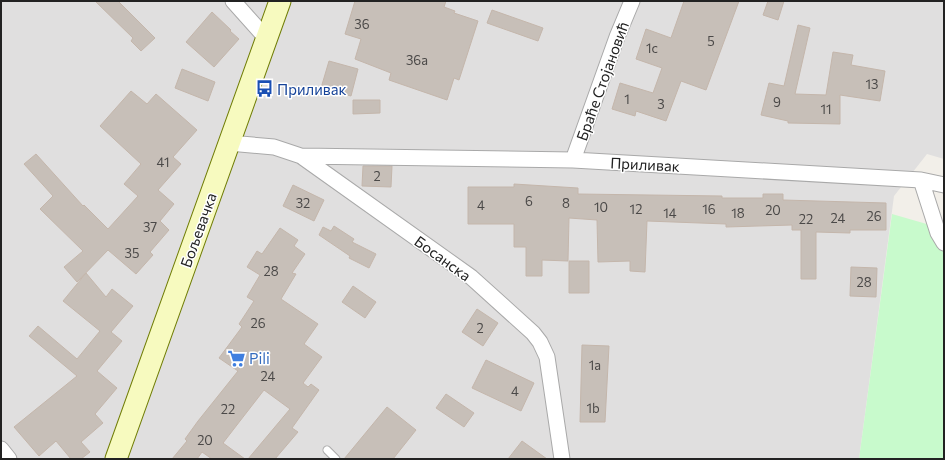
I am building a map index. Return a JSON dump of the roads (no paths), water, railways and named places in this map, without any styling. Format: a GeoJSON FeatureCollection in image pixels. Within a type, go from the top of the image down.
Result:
{"type":"FeatureCollection","features":[{"type":"Feature","properties":{"kind":"main road","name":"Бољевачка"},"geometry":{"type":"LineString","coordinates":[[116,459],[280,1]]}},
{"type":"Feature","properties":{"kind":"street"},"geometry":{"type":"LineString","coordinates":[[233,1],[267,39]]}},
{"type":"Feature","properties":{"kind":"street","name":"Браће Стојановић"},"geometry":{"type":"LineString","coordinates":[[573,160],[612,50],[632,1]]}},
{"type":"Feature","properties":{"kind":"street","name":"Босанска"},"geometry":{"type":"LineString","coordinates":[[229,143],[274,147],[301,156],[471,277],[532,333],[540,342],[547,357],[562,459]]}},
{"type":"Feature","properties":{"kind":"street","name":"Приливак"},"geometry":{"type":"LineString","coordinates":[[301,156],[573,160],[921,180],[944,185]]}},
{"type":"Feature","properties":{"kind":"street"},"geometry":{"type":"LineString","coordinates":[[921,180],[938,233],[944,243]]}},
{"type":"Feature","properties":{"kind":"street"},"geometry":{"type":"LineString","coordinates":[[1,449],[9,459]]}},
{"type":"Feature","properties":{"kind":"lane"},"geometry":{"type":"LineString","coordinates":[[327,450],[336,459]]}},
{"type":"Feature","properties":{"kind":"place","name":"Приливак"},"geometry":{"type":"Point","coordinates":[264,89]}},
{"type":"Feature","properties":{"kind":"place","name":"Pili"},"geometry":{"type":"Point","coordinates":[236,358]}}]}
